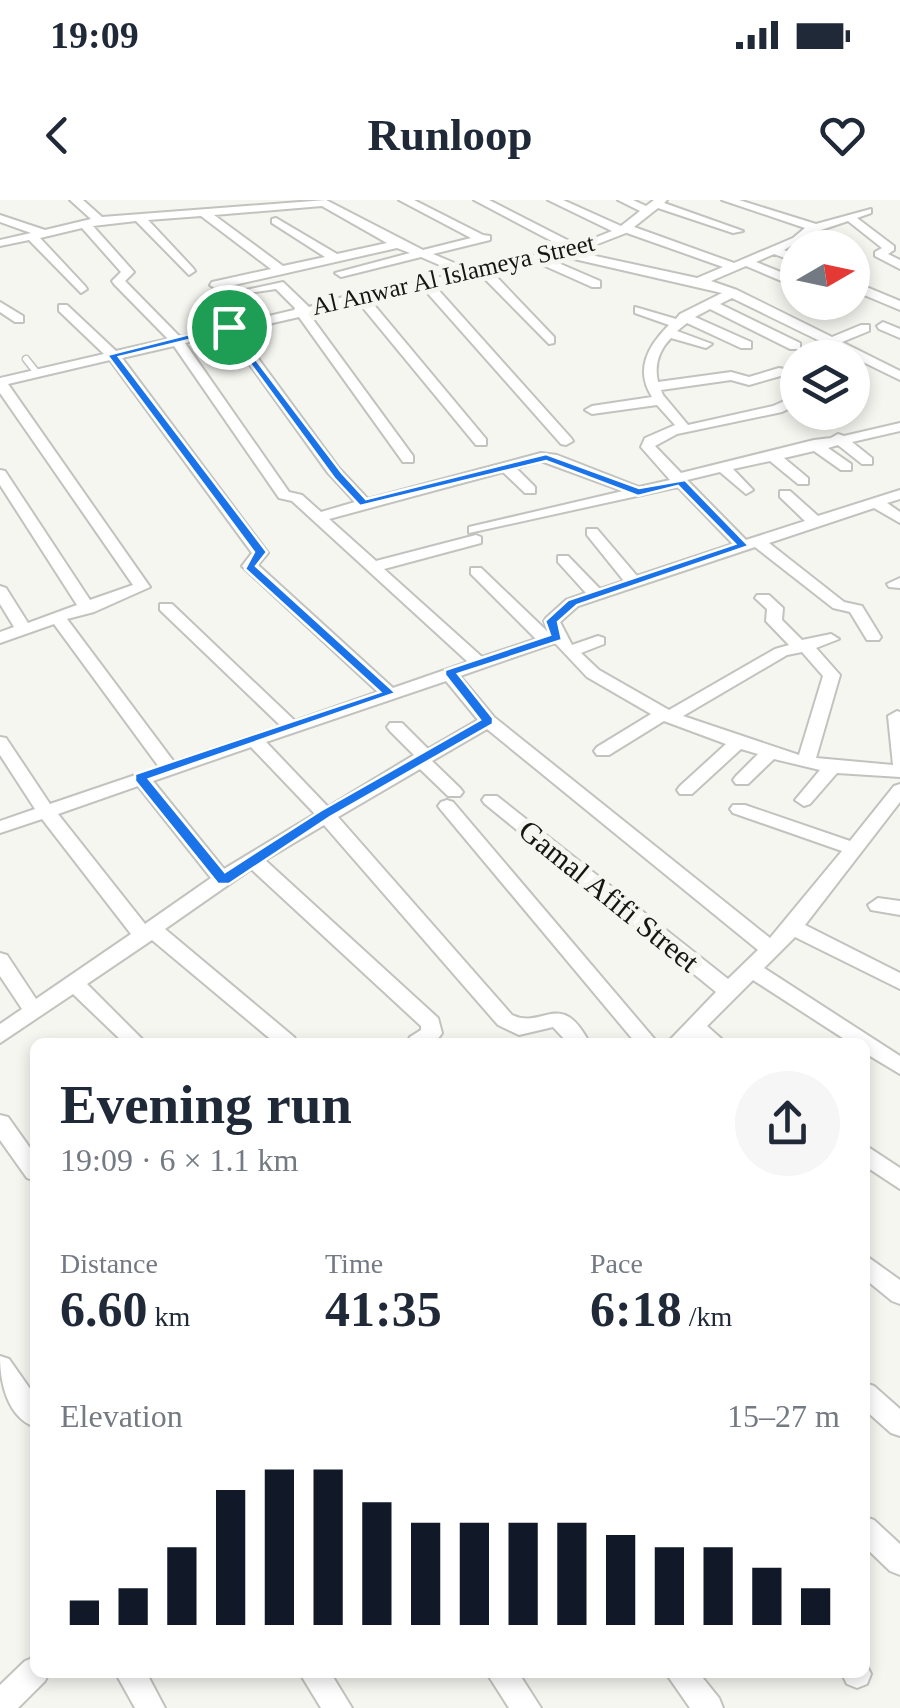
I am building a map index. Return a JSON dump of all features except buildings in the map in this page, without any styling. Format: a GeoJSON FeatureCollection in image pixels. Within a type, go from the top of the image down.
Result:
{"type":"FeatureCollection","features":[{"type":"Feature","properties":{"kind":"street"},"geometry":{"type":"LineString","coordinates":[[76,200],[128,272],[118,281],[176,340],[284,495],[297,498],[479,662]]}},
{"type":"Feature","properties":{"kind":"street"},"geometry":{"type":"LineString","coordinates":[[168,200],[184,212]]}},
{"type":"Feature","properties":{"kind":"street"},"geometry":{"type":"LineString","coordinates":[[341,273],[484,238],[405,200]]}},
{"type":"Feature","properties":{"kind":"street"},"geometry":{"type":"LineString","coordinates":[[480,200],[576,249]]}},
{"type":"Feature","properties":{"kind":"street"},"geometry":{"type":"LineString","coordinates":[[554,200],[623,230],[780,276]]}},
{"type":"Feature","properties":{"kind":"street"},"geometry":{"type":"LineString","coordinates":[[624,200],[655,205],[737,231]]}},
{"type":"Feature","properties":{"kind":"street"},"geometry":{"type":"LineString","coordinates":[[731,200],[816,228]]}},
{"type":"Feature","properties":{"kind":"street"},"geometry":{"type":"LineString","coordinates":[[0,243],[137,216],[242,204],[321,202],[398,244],[478,272],[549,340]]}},
{"type":"Feature","properties":{"kind":"street","name":"Al Anwar Al Islameya Street"},"geometry":{"type":"LineString","coordinates":[[0,382],[576,249],[623,230],[655,205]]}},
{"type":"Feature","properties":{"kind":"street"},"geometry":{"type":"LineString","coordinates":[[201,211],[280,270]]}},
{"type":"Feature","properties":{"kind":"street"},"geometry":{"type":"LineString","coordinates":[[701,282],[816,228],[867,211]]}},
{"type":"Feature","properties":{"kind":"street"},"geometry":{"type":"LineString","coordinates":[[137,216],[188,271]]}},
{"type":"Feature","properties":{"kind":"street"},"geometry":{"type":"LineString","coordinates":[[849,217],[890,249],[878,254],[900,265]]}},
{"type":"Feature","properties":{"kind":"street"},"geometry":{"type":"LineString","coordinates":[[0,218],[38,234],[81,289]]}},
{"type":"Feature","properties":{"kind":"street"},"geometry":{"type":"LineString","coordinates":[[276,221],[335,258]]}},
{"type":"Feature","properties":{"kind":"street"},"geometry":{"type":"LineString","coordinates":[[886,244],[900,243]]}},
{"type":"Feature","properties":{"kind":"street"},"geometry":{"type":"LineString","coordinates":[[398,244],[280,270],[219,290],[280,285],[408,459]]}},
{"type":"Feature","properties":{"kind":"street"},"geometry":{"type":"LineString","coordinates":[[774,250],[780,252]]}},
{"type":"Feature","properties":{"kind":"street"},"geometry":{"type":"LineString","coordinates":[[562,252],[701,282],[740,296],[828,340]]}},
{"type":"Feature","properties":{"kind":"street"},"geometry":{"type":"LineString","coordinates":[[537,258],[596,284]]}},
{"type":"Feature","properties":{"kind":"street"},"geometry":{"type":"LineString","coordinates":[[426,284],[566,441]]}},
{"type":"Feature","properties":{"kind":"street"},"geometry":{"type":"LineString","coordinates":[[776,287],[780,286]]}},
{"type":"Feature","properties":{"kind":"street"},"geometry":{"type":"LineString","coordinates":[[680,431],[682,426],[655,389],[651,365],[676,324],[709,303],[762,293]]}},
{"type":"Feature","properties":{"kind":"street"},"geometry":{"type":"LineString","coordinates":[[870,293],[900,306]]}},
{"type":"Feature","properties":{"kind":"street"},"geometry":{"type":"LineString","coordinates":[[360,296],[481,442]]}},
{"type":"Feature","properties":{"kind":"street"},"geometry":{"type":"LineString","coordinates":[[709,303],[783,340]]}},
{"type":"Feature","properties":{"kind":"street"},"geometry":{"type":"LineString","coordinates":[[0,306],[20,319]]}},
{"type":"Feature","properties":{"kind":"street"},"geometry":{"type":"LineString","coordinates":[[63,308],[112,355],[260,552],[250,566],[389,693]]}},
{"type":"Feature","properties":{"kind":"street"},"geometry":{"type":"LineString","coordinates":[[639,310],[746,345]]}},
{"type":"Feature","properties":{"kind":"street"},"geometry":{"type":"LineString","coordinates":[[676,324],[706,344]]}},
{"type":"Feature","properties":{"kind":"street"},"geometry":{"type":"LineString","coordinates":[[883,326],[900,334]]}},
{"type":"Feature","properties":{"kind":"street"},"geometry":{"type":"LineString","coordinates":[[229,327],[338,476],[364,503]]}},
{"type":"Feature","properties":{"kind":"street"},"geometry":{"type":"LineString","coordinates":[[837,340],[865,328]]}},
{"type":"Feature","properties":{"kind":"street"},"geometry":{"type":"LineString","coordinates":[[870,363],[900,376]]}},
{"type":"Feature","properties":{"kind":"street"},"geometry":{"type":"LineString","coordinates":[[592,410],[725,364]]}},
{"type":"Feature","properties":{"kind":"street"},"geometry":{"type":"LineString","coordinates":[[655,389],[730,376],[749,381],[779,372]]}},
{"type":"Feature","properties":{"kind":"street"},"geometry":{"type":"LineString","coordinates":[[0,382],[142,582],[138,591],[0,638]]}},
{"type":"Feature","properties":{"kind":"street"},"geometry":{"type":"LineString","coordinates":[[780,407],[680,431],[648,444],[678,480],[750,544],[840,605],[856,610],[873,637]]}},
{"type":"Feature","properties":{"kind":"street"},"geometry":{"type":"LineString","coordinates":[[372,567],[722,466],[900,426]]}},
{"type":"Feature","properties":{"kind":"street"},"geometry":{"type":"LineString","coordinates":[[838,438],[868,461]]}},
{"type":"Feature","properties":{"kind":"street"},"geometry":{"type":"LineString","coordinates":[[814,444],[846,467]]}},
{"type":"Feature","properties":{"kind":"street"},"geometry":{"type":"LineString","coordinates":[[771,454],[802,481]]}},
{"type":"Feature","properties":{"kind":"street"},"geometry":{"type":"LineString","coordinates":[[318,517],[505,466],[552,458],[638,492]]}},
{"type":"Feature","properties":{"kind":"street"},"geometry":{"type":"LineString","coordinates":[[505,466],[530,490]]}},
{"type":"Feature","properties":{"kind":"street"},"geometry":{"type":"LineString","coordinates":[[722,466],[746,490]]}},
{"type":"Feature","properties":{"kind":"street"},"geometry":{"type":"LineString","coordinates":[[0,474],[88,609]]}},
{"type":"Feature","properties":{"kind":"street"},"geometry":{"type":"LineString","coordinates":[[785,494],[815,522]]}},
{"type":"Feature","properties":{"kind":"street"},"geometry":{"type":"LineString","coordinates":[[558,643],[552,621],[572,602],[900,494]]}},
{"type":"Feature","properties":{"kind":"street"},"geometry":{"type":"LineString","coordinates":[[876,502],[900,519]]}},
{"type":"Feature","properties":{"kind":"street"},"geometry":{"type":"LineString","coordinates":[[592,532],[633,582]]}},
{"type":"Feature","properties":{"kind":"street"},"geometry":{"type":"LineString","coordinates":[[562,559],[596,594]]}},
{"type":"Feature","properties":{"kind":"street"},"geometry":{"type":"LineString","coordinates":[[476,572],[613,686],[666,715],[738,742],[834,768],[900,772]]}},
{"type":"Feature","properties":{"kind":"street"},"geometry":{"type":"LineString","coordinates":[[0,590],[24,630]]}},
{"type":"Feature","properties":{"kind":"street"},"geometry":{"type":"LineString","coordinates":[[763,598],[774,608],[774,621],[832,675],[806,761]]}},
{"type":"Feature","properties":{"kind":"street"},"geometry":{"type":"LineString","coordinates":[[166,608],[292,727]]}},
{"type":"Feature","properties":{"kind":"street"},"geometry":{"type":"LineString","coordinates":[[60,619],[169,768]]}},
{"type":"Feature","properties":{"kind":"street"},"geometry":{"type":"LineString","coordinates":[[603,751],[802,645],[831,639]]}},
{"type":"Feature","properties":{"kind":"street"},"geometry":{"type":"LineString","coordinates":[[0,827],[479,662],[558,643],[598,642]]}},
{"type":"Feature","properties":{"kind":"street"},"geometry":{"type":"LineString","coordinates":[[450,672],[488,721],[771,950]]}},
{"type":"Feature","properties":{"kind":"street"},"geometry":{"type":"LineString","coordinates":[[897,716],[900,763]]}},
{"type":"Feature","properties":{"kind":"street"},"geometry":{"type":"LineString","coordinates":[[0,1035],[252,859],[488,721]]}},
{"type":"Feature","properties":{"kind":"street"},"geometry":{"type":"LineString","coordinates":[[396,727],[644,1038]]}},
{"type":"Feature","properties":{"kind":"street"},"geometry":{"type":"LineString","coordinates":[[254,740],[325,814],[505,1020],[519,1027],[558,1018],[576,1038]]}},
{"type":"Feature","properties":{"kind":"street"},"geometry":{"type":"LineString","coordinates":[[0,742],[46,811],[149,933],[282,1038]]}},
{"type":"Feature","properties":{"kind":"street"},"geometry":{"type":"LineString","coordinates":[[686,790],[738,742]]}},
{"type":"Feature","properties":{"kind":"street"},"geometry":{"type":"LineString","coordinates":[[742,780],[771,752]]}},
{"type":"Feature","properties":{"kind":"street"},"geometry":{"type":"LineString","coordinates":[[804,800],[834,768]]}},
{"type":"Feature","properties":{"kind":"street"},"geometry":{"type":"LineString","coordinates":[[140,778],[223,880]]}},
{"type":"Feature","properties":{"kind":"street"},"geometry":{"type":"LineString","coordinates":[[686,1035],[771,950],[854,849],[890,815],[900,790]]}},
{"type":"Feature","properties":{"kind":"street","name":"Gamal Afifi Street"},"geometry":{"type":"LineString","coordinates":[[491,800],[729,991]]}},
{"type":"Feature","properties":{"kind":"street"},"geometry":{"type":"LineString","coordinates":[[739,809],[854,849]]}},
{"type":"Feature","properties":{"kind":"street"},"geometry":{"type":"LineString","coordinates":[[252,859],[431,1023],[432,1033],[424,1038]]}},
{"type":"Feature","properties":{"kind":"street"},"geometry":{"type":"LineString","coordinates":[[878,905],[900,908]]}},
{"type":"Feature","properties":{"kind":"street"},"geometry":{"type":"LineString","coordinates":[[793,926],[900,982]]}},
{"type":"Feature","properties":{"kind":"street"},"geometry":{"type":"LineString","coordinates":[[0,960],[34,1012]]}},
{"type":"Feature","properties":{"kind":"street"},"geometry":{"type":"LineString","coordinates":[[752,969],[856,1038]]}},
{"type":"Feature","properties":{"kind":"street"},"geometry":{"type":"LineString","coordinates":[[76,985],[131,1038]]}},
{"type":"Feature","properties":{"kind":"street"},"geometry":{"type":"LineString","coordinates":[[870,1047],[900,1066]]}},
{"type":"Feature","properties":{"kind":"street"},"geometry":{"type":"LineString","coordinates":[[0,1124],[30,1165]]}},
{"type":"Feature","properties":{"kind":"street"},"geometry":{"type":"LineString","coordinates":[[870,1158],[900,1180]]}},
{"type":"Feature","properties":{"kind":"street"},"geometry":{"type":"LineString","coordinates":[[870,1269],[900,1294]]}},
{"type":"Feature","properties":{"kind":"street"},"geometry":{"type":"LineString","coordinates":[[0,1367],[30,1409]]}},
{"type":"Feature","properties":{"kind":"street"},"geometry":{"type":"LineString","coordinates":[[870,1398],[900,1425]]}},
{"type":"Feature","properties":{"kind":"street"},"geometry":{"type":"LineString","coordinates":[[870,1534],[900,1562]]}},
{"type":"Feature","properties":{"kind":"street"},"geometry":{"type":"LineString","coordinates":[[0,1705],[30,1676]]}},
{"type":"Feature","properties":{"kind":"street"},"geometry":{"type":"LineString","coordinates":[[133,1678],[152,1708]]}},
{"type":"Feature","properties":{"kind":"street"},"geometry":{"type":"LineString","coordinates":[[317,1678],[338,1708]]}},
{"type":"Feature","properties":{"kind":"street"},"geometry":{"type":"LineString","coordinates":[[505,1678],[528,1708]]}},
{"type":"Feature","properties":{"kind":"street"},"geometry":{"type":"LineString","coordinates":[[683,1678],[709,1708]]}},
{"type":"Feature","properties":{"kind":"lane"},"geometry":{"type":"LineString","coordinates":[[26,359],[38,373]]}},
{"type":"Feature","properties":{"kind":"route"},"geometry":{"type":"LineString","coordinates":[[229,327],[338,476],[364,503],[546,457],[638,492],[680,482],[743,546],[572,602],[552,621],[558,637],[450,672],[488,721],[325,814],[223,880],[140,778],[389,693],[250,566],[260,552],[112,355],[229,327]]}}]}
